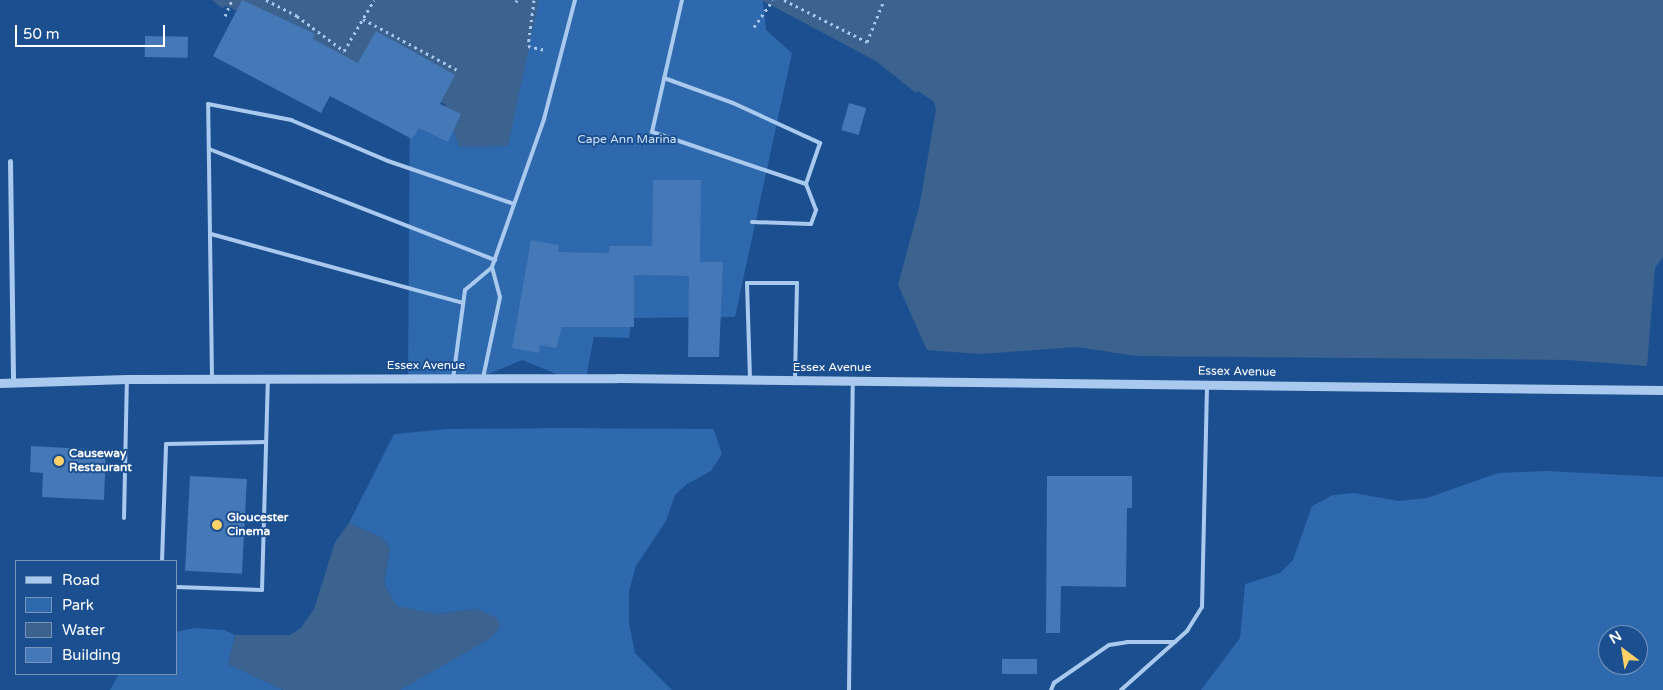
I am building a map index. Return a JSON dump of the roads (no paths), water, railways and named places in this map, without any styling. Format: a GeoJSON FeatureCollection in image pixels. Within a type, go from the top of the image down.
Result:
{"type":"FeatureCollection","features":[{"type":"Feature","properties":{"kind":"street"},"geometry":{"type":"LineString","coordinates":[[10,161],[13,382]]}},
{"type":"Feature","properties":{"kind":"street","name":"Essex Avenue"},"geometry":{"type":"LineString","coordinates":[[0,383],[127,379],[795,380],[1663,390]]}},
{"type":"Feature","properties":{"kind":"lane"},"geometry":{"type":"LineString","coordinates":[[453,379],[465,290],[492,267],[495,260],[547,106],[575,0]]}},
{"type":"Feature","properties":{"kind":"lane"},"geometry":{"type":"LineString","coordinates":[[682,0],[652,132],[806,184]]}},
{"type":"Feature","properties":{"kind":"lane"},"geometry":{"type":"LineString","coordinates":[[664,78],[733,103],[820,143],[806,184],[816,210],[811,224],[752,222]]}},
{"type":"Feature","properties":{"kind":"lane"},"geometry":{"type":"LineString","coordinates":[[212,379],[208,104],[291,120],[388,161],[514,204]]}},
{"type":"Feature","properties":{"kind":"lane"},"geometry":{"type":"LineString","coordinates":[[209,149],[495,260]]}},
{"type":"Feature","properties":{"kind":"lane"},"geometry":{"type":"LineString","coordinates":[[211,234],[463,303]]}},
{"type":"Feature","properties":{"kind":"lane"},"geometry":{"type":"LineString","coordinates":[[483,379],[500,297],[492,267]]}},
{"type":"Feature","properties":{"kind":"lane"},"geometry":{"type":"LineString","coordinates":[[750,380],[747,283],[797,283],[795,380]]}},
{"type":"Feature","properties":{"kind":"lane"},"geometry":{"type":"LineString","coordinates":[[124,518],[127,379]]}},
{"type":"Feature","properties":{"kind":"lane"},"geometry":{"type":"LineString","coordinates":[[178,587],[262,590],[268,379]]}},
{"type":"Feature","properties":{"kind":"lane"},"geometry":{"type":"LineString","coordinates":[[849,690],[853,381]]}},
{"type":"Feature","properties":{"kind":"lane"},"geometry":{"type":"LineString","coordinates":[[1120,690],[1187,631],[1202,607],[1207,384]]}},
{"type":"Feature","properties":{"kind":"lane"},"geometry":{"type":"LineString","coordinates":[[162,560],[166,444],[266,442]]}},
{"type":"Feature","properties":{"kind":"lane"},"geometry":{"type":"LineString","coordinates":[[1050,690],[1054,683],[1109,645],[1126,642],[1175,642]]}},
{"type":"Feature","properties":{"kind":"water"},"geometry":{"type":"Polygon","coordinates":[[[212,0],[539,0],[508,146],[459,147],[445,104],[226,6],[222,8],[212,0]]]}},
{"type":"Feature","properties":{"kind":"water"},"geometry":{"type":"Polygon","coordinates":[[[761,0],[1663,0],[1663,257],[1655,268],[1647,366],[1568,360],[1136,356],[1077,347],[980,354],[927,350],[898,285],[920,203],[936,109],[934,102],[918,91],[916,93],[876,61],[761,0]]]}},
{"type":"Feature","properties":{"kind":"water"},"geometry":{"type":"Polygon","coordinates":[[[349,523],[381,537],[390,548],[384,584],[397,606],[437,614],[476,609],[497,618],[500,627],[491,638],[400,690],[283,690],[228,664],[235,635],[290,635],[301,628],[314,609],[335,542],[349,523]]]}},
{"type":"Feature","properties":{"kind":"place","name":"Causeway Restaurant"},"geometry":{"type":"Point","coordinates":[59,461]}},
{"type":"Feature","properties":{"kind":"place","name":"Gloucester Cinema"},"geometry":{"type":"Point","coordinates":[217,525]}},
{"type":"Feature","properties":{"kind":"park label","name":"Cape Ann Marina"},"geometry":{"type":"Point","coordinates":[627,140]}}]}
